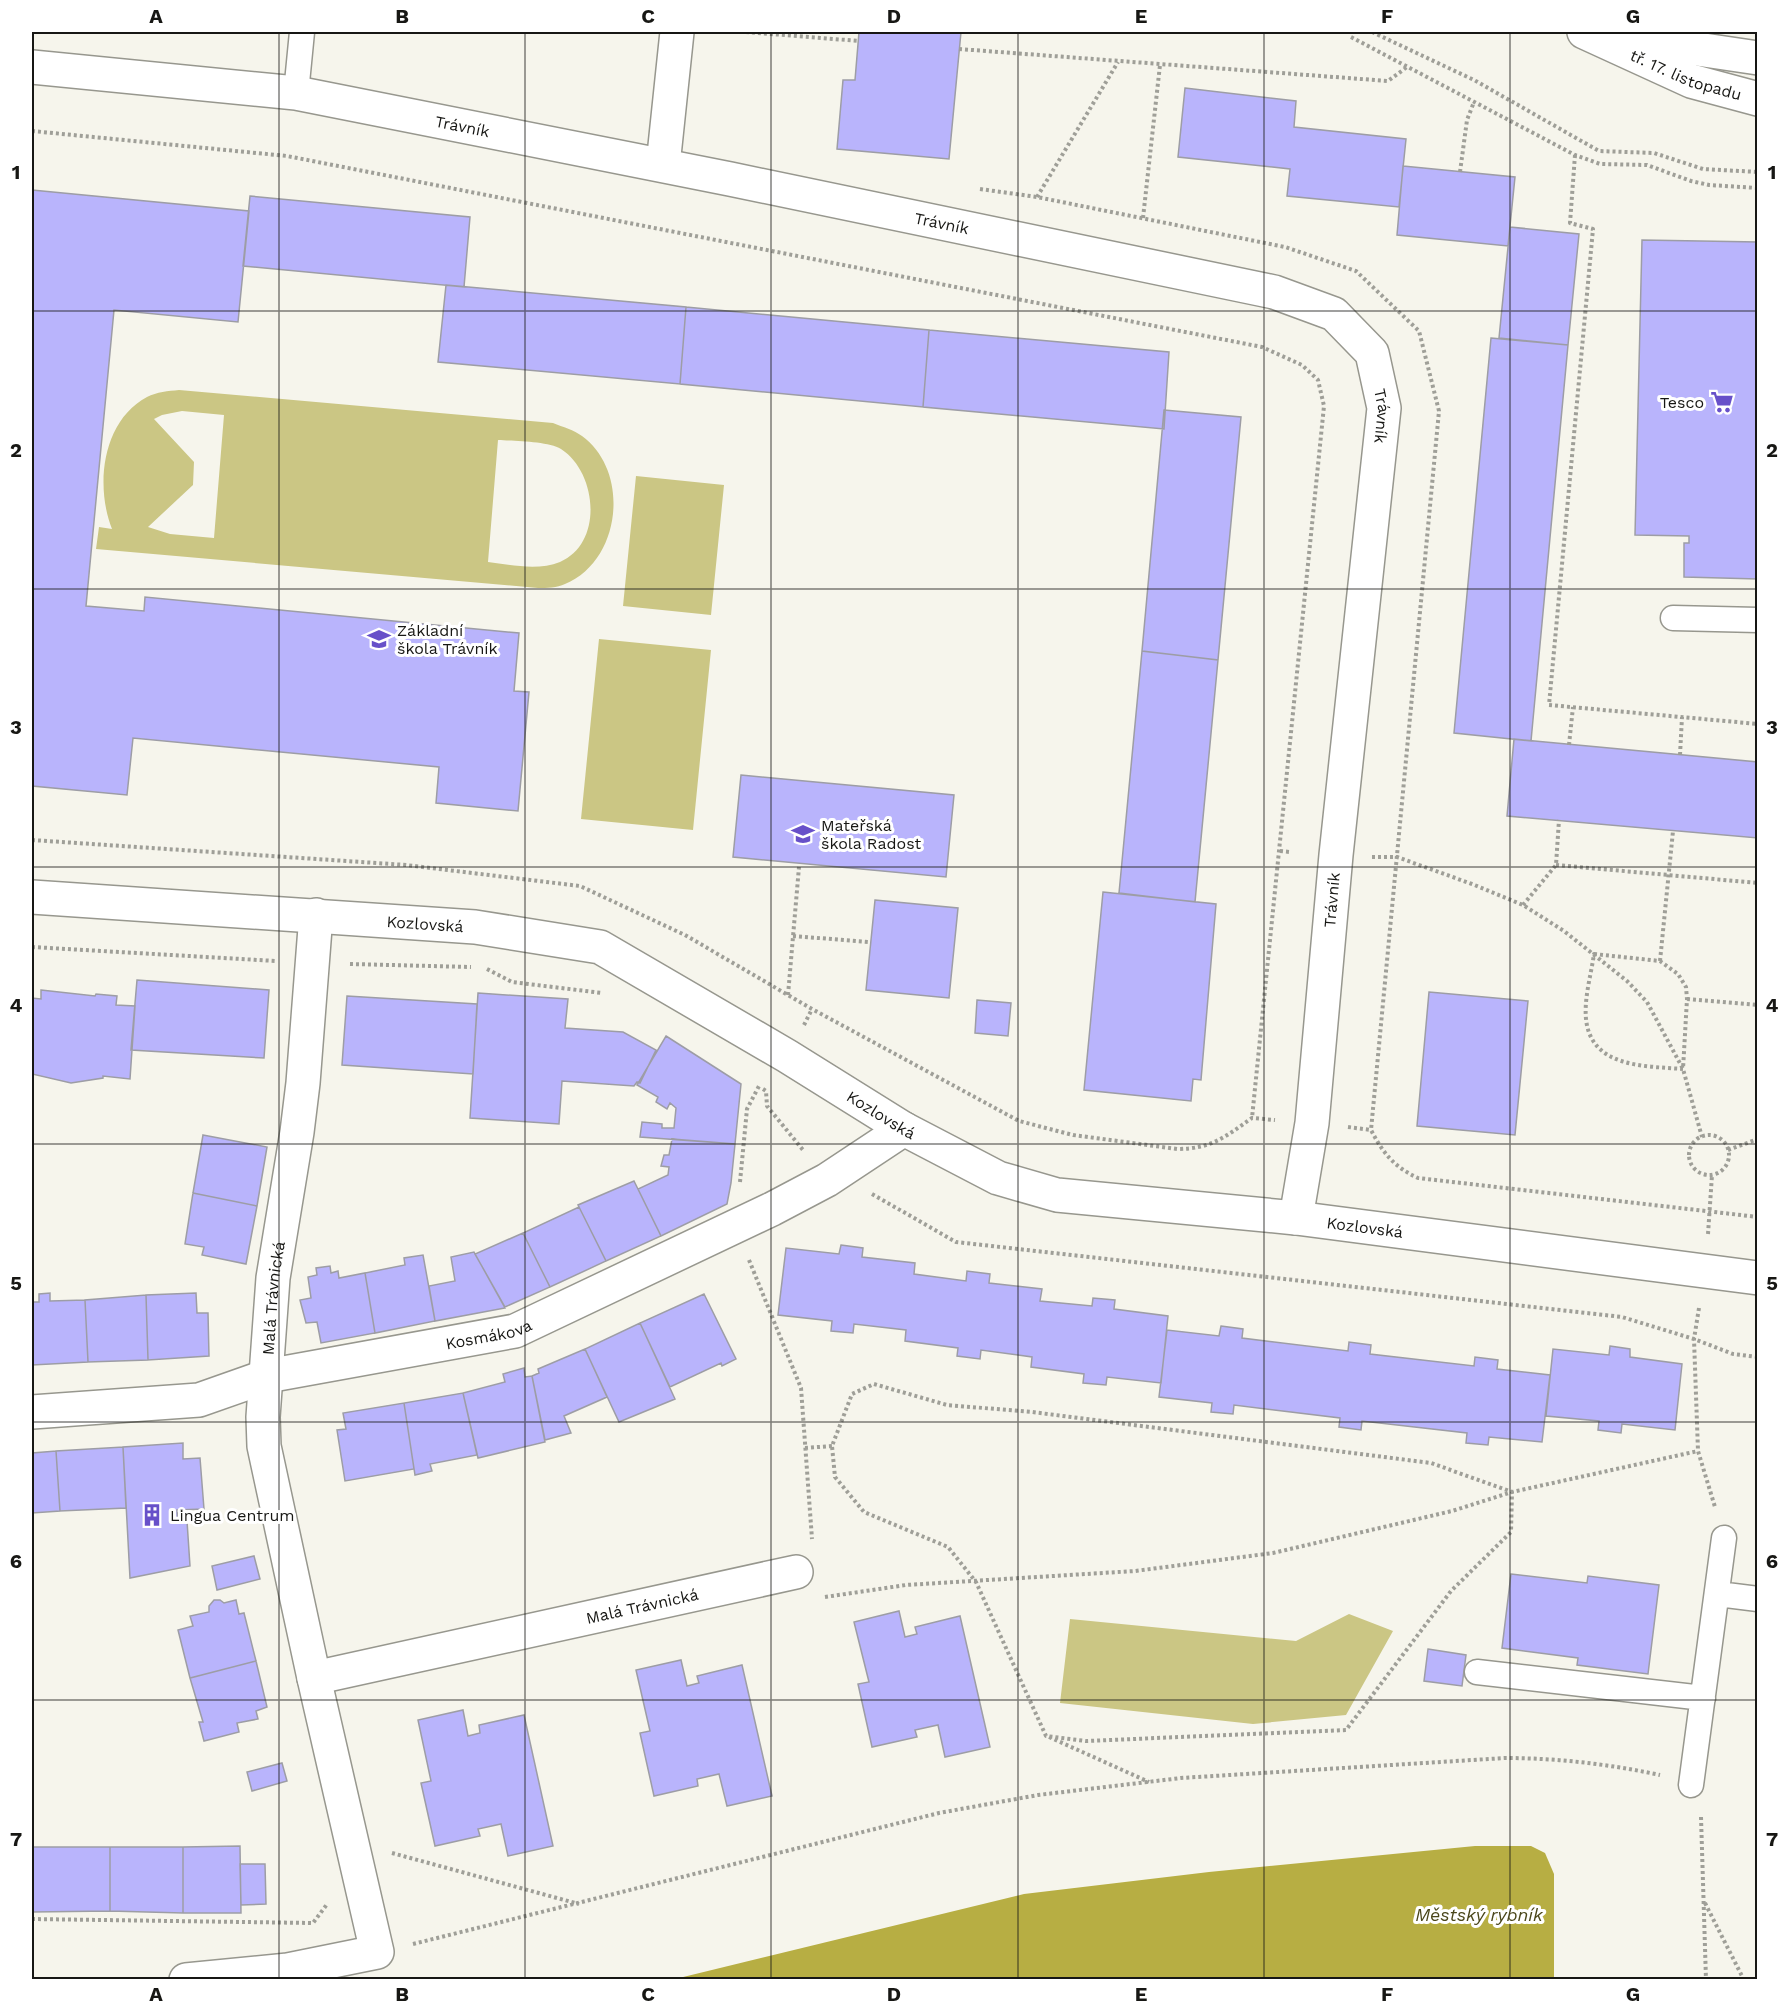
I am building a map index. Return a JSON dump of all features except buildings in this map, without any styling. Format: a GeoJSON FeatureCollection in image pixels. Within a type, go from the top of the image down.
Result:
{"type":"FeatureCollection","features":[{"type":"Feature","properties":{"kind":"street"},"geometry":{"type":"LineString","coordinates":[[663,165],[677,32]]}},
{"type":"Feature","properties":{"kind":"street","name":"tř. 17. listopadu"},"geometry":{"type":"LineString","coordinates":[[1584,32],[1691,81],[1758,99]]}},
{"type":"Feature","properties":{"kind":"street","name":"tř. 17. listopadu"},"geometry":{"type":"LineString","coordinates":[[1620,32],[1677,46],[1758,58]]}},
{"type":"Feature","properties":{"kind":"street","name":"Trávník"},"geometry":{"type":"LineString","coordinates":[[32,67],[296,93],[663,165],[1274,292],[1334,314],[1372,353],[1384,408],[1336,855],[1312,1123],[1296,1218]]}},
{"type":"Feature","properties":{"kind":"street","name":"Kozlovská"},"geometry":{"type":"LineString","coordinates":[[32,897],[475,927],[600,947],[787,1056],[904,1129],[998,1178],[1057,1195],[1296,1218],[1704,1273],[1758,1278]]}},
{"type":"Feature","properties":{"kind":"street","name":"Malá Trávnická"},"geometry":{"type":"LineString","coordinates":[[316,915],[297,1132],[273,1278],[263,1417],[266,1457],[377,1952]]}},
{"type":"Feature","properties":{"kind":"street","name":"Kosmákova"},"geometry":{"type":"LineString","coordinates":[[32,1412],[199,1400],[267,1376],[514,1330],[772,1209],[827,1180],[904,1129]]}},
{"type":"Feature","properties":{"kind":"street","name":"Malá Trávnická"},"geometry":{"type":"LineString","coordinates":[[314,1678],[796,1572]]}},
{"type":"Feature","properties":{"kind":"street"},"geometry":{"type":"LineString","coordinates":[[186,1980],[288,1970],[377,1952]]}},
{"type":"Feature","properties":{"kind":"lane"},"geometry":{"type":"LineString","coordinates":[[296,93],[302,32]]}},
{"type":"Feature","properties":{"kind":"lane"},"geometry":{"type":"LineString","coordinates":[[1673,618],[1758,620]]}},
{"type":"Feature","properties":{"kind":"lane"},"geometry":{"type":"LineString","coordinates":[[1691,1785],[1724,1538]]}},
{"type":"Feature","properties":{"kind":"lane"},"geometry":{"type":"LineString","coordinates":[[1718,1594],[1758,1599]]}},
{"type":"Feature","properties":{"kind":"lane"},"geometry":{"type":"LineString","coordinates":[[1477,1672],[1703,1698]]}},
{"type":"Feature","properties":{"kind":"path"},"geometry":{"type":"LineString","coordinates":[[746,32],[859,41]]}},
{"type":"Feature","properties":{"kind":"path"},"geometry":{"type":"LineString","coordinates":[[1372,32],[1474,80],[1599,151],[1654,153],[1703,169],[1758,172]]}},
{"type":"Feature","properties":{"kind":"path"},"geometry":{"type":"LineString","coordinates":[[1351,37],[1575,155],[1600,164],[1647,165],[1709,185],[1758,188]]}},
{"type":"Feature","properties":{"kind":"path"},"geometry":{"type":"LineString","coordinates":[[959,49],[1160,66],[1388,81],[1407,67]]}},
{"type":"Feature","properties":{"kind":"path"},"geometry":{"type":"LineString","coordinates":[[1037,197],[1118,62]]}},
{"type":"Feature","properties":{"kind":"path"},"geometry":{"type":"LineString","coordinates":[[1143,218],[1160,66]]}},
{"type":"Feature","properties":{"kind":"path"},"geometry":{"type":"LineString","coordinates":[[1460,172],[1467,120],[1474,102]]}},
{"type":"Feature","properties":{"kind":"path"},"geometry":{"type":"LineString","coordinates":[[32,131],[287,156],[1262,347],[1302,365],[1318,380],[1324,406],[1252,1118],[1279,1121]]}},
{"type":"Feature","properties":{"kind":"path"},"geometry":{"type":"LineString","coordinates":[[1575,155],[1570,223],[1593,229],[1549,705],[1758,724]]}},
{"type":"Feature","properties":{"kind":"path"},"geometry":{"type":"LineString","coordinates":[[980,189],[1037,197],[1285,247],[1356,271],[1419,331],[1439,411],[1371,1130],[1382,1151],[1405,1172],[1434,1182],[1758,1217]]}},
{"type":"Feature","properties":{"kind":"path"},"geometry":{"type":"LineString","coordinates":[[1569,745],[1573,707]]}},
{"type":"Feature","properties":{"kind":"path"},"geometry":{"type":"LineString","coordinates":[[1680,755],[1682,717]]}},
{"type":"Feature","properties":{"kind":"path"},"geometry":{"type":"LineString","coordinates":[[1523,905],[1556,865],[1559,820]]}},
{"type":"Feature","properties":{"kind":"path"},"geometry":{"type":"LineString","coordinates":[[1660,961],[1673,831]]}},
{"type":"Feature","properties":{"kind":"path"},"geometry":{"type":"LineString","coordinates":[[1280,851],[1290,852]]}},
{"type":"Feature","properties":{"kind":"path"},"geometry":{"type":"LineString","coordinates":[[1369,857],[1397,857],[1523,905],[1564,931],[1627,981],[1647,1002],[1683,1069],[1702,1137]]}},
{"type":"Feature","properties":{"kind":"path"},"geometry":{"type":"LineString","coordinates":[[1556,865],[1758,883]]}},
{"type":"Feature","properties":{"kind":"path"},"geometry":{"type":"LineString","coordinates":[[788,995],[799,867]]}},
{"type":"Feature","properties":{"kind":"path"},"geometry":{"type":"LineString","coordinates":[[793,936],[869,942]]}},
{"type":"Feature","properties":{"kind":"path"},"geometry":{"type":"LineString","coordinates":[[32,947],[313,963],[472,968]]}},
{"type":"Feature","properties":{"kind":"path"},"geometry":{"type":"LineString","coordinates":[[1594,954],[1660,961],[1678,974],[1686,987],[1687,999],[1683,1069]]}},
{"type":"Feature","properties":{"kind":"path"},"geometry":{"type":"LineString","coordinates":[[1594,954],[1586,1017],[1589,1034],[1600,1049],[1614,1059],[1630,1064],[1683,1069]]}},
{"type":"Feature","properties":{"kind":"path"},"geometry":{"type":"LineString","coordinates":[[484,968],[512,982],[609,994]]}},
{"type":"Feature","properties":{"kind":"path"},"geometry":{"type":"LineString","coordinates":[[1687,999],[1758,1005]]}},
{"type":"Feature","properties":{"kind":"path"},"geometry":{"type":"LineString","coordinates":[[740,1184],[747,1109],[759,1086],[766,1091],[767,1106],[827,1180],[864,1189],[956,1242],[1622,1317],[1694,1339],[1733,1354],[1758,1357]]}},
{"type":"Feature","properties":{"kind":"path"},"geometry":{"type":"LineString","coordinates":[[1702,1137],[1721,1139],[1728,1150],[1728,1163],[1724,1169],[1712,1175],[1700,1173],[1691,1164],[1692,1145],[1702,1137]]}},
{"type":"Feature","properties":{"kind":"path"},"geometry":{"type":"LineString","coordinates":[[1728,1150],[1758,1139]]}},
{"type":"Feature","properties":{"kind":"path"},"geometry":{"type":"LineString","coordinates":[[1710,1212],[1712,1175]]}},
{"type":"Feature","properties":{"kind":"path"},"geometry":{"type":"LineString","coordinates":[[748,1256],[801,1388],[812,1541]]}},
{"type":"Feature","properties":{"kind":"path"},"geometry":{"type":"LineString","coordinates":[[1699,1306],[1694,1339],[1698,1451],[1724,1538]]}},
{"type":"Feature","properties":{"kind":"path"},"geometry":{"type":"LineString","coordinates":[[1149,1782],[1046,1736],[976,1582],[948,1547],[864,1512],[835,1477],[832,1446],[852,1394],[874,1384],[947,1405],[1032,1412],[1431,1463],[1512,1492]]}},
{"type":"Feature","properties":{"kind":"path"},"geometry":{"type":"LineString","coordinates":[[805,1448],[832,1446]]}},
{"type":"Feature","properties":{"kind":"path"},"geometry":{"type":"LineString","coordinates":[[816,1599],[906,1585],[1135,1571],[1273,1553],[1452,1511],[1512,1492],[1698,1451]]}},
{"type":"Feature","properties":{"kind":"path"},"geometry":{"type":"LineString","coordinates":[[1046,1736],[1086,1741],[1346,1730],[1452,1591],[1511,1532],[1512,1492]]}},
{"type":"Feature","properties":{"kind":"path"},"geometry":{"type":"LineString","coordinates":[[377,1952],[579,1904],[939,1813],[1038,1795],[1149,1782],[1453,1761],[1535,1758],[1626,1768],[1679,1779],[1691,1785],[1699,1797],[1700,1807],[1706,1980]]}},
{"type":"Feature","properties":{"kind":"path"},"geometry":{"type":"LineString","coordinates":[[383,1851],[579,1904]]}},
{"type":"Feature","properties":{"kind":"path"},"geometry":{"type":"LineString","coordinates":[[32,1919],[313,1923],[332,1897]]}},
{"type":"Feature","properties":{"kind":"path"},"geometry":{"type":"LineString","coordinates":[[1703,1900],[1744,1980]]}},
{"type":"Feature","properties":{"kind":"shaded area"},"geometry":{"type":"Polygon","coordinates":[[[179,390],[553,423],[582,436],[598,452],[608,471],[613,493],[613,515],[608,537],[598,556],[584,573],[562,585],[545,588],[96,549],[99,527],[112,529],[104,494],[104,475],[106,456],[120,422],[132,408],[147,397],[179,390]],[[182,411],[154,419],[194,462],[193,485],[148,527],[170,534],[214,538],[224,415],[182,411]],[[498,440],[488,562],[534,567],[560,562],[574,553],[584,540],[589,524],[588,490],[582,474],[573,460],[555,446],[498,440]]]}},
{"type":"Feature","properties":{"kind":"shaded area"},"geometry":{"type":"Polygon","coordinates":[[[636,476],[724,485],[711,615],[623,606],[636,476]]]}},
{"type":"Feature","properties":{"kind":"shaded area"},"geometry":{"type":"Polygon","coordinates":[[[599,639],[711,650],[693,830],[581,819],[599,639]]]}},
{"type":"Feature","properties":{"kind":"shaded area"},"geometry":{"type":"Polygon","coordinates":[[[1349,1614],[1393,1631],[1346,1715],[1253,1724],[1060,1703],[1070,1619],[1296,1641],[1349,1614]]]}},
{"type":"Feature","properties":{"kind":"water","name":"Městský rybník"},"geometry":{"type":"Polygon","coordinates":[[[1475,1846],[1531,1846],[1545,1853],[1554,1874],[1554,1979],[675,1979],[1024,1894],[1209,1872],[1475,1846]]]}},
{"type":"Feature","properties":{"kind":"place","name":"Tesco"},"geometry":{"type":"Point","coordinates":[1722,402]}},
{"type":"Feature","properties":{"kind":"place","name":"Základní škola Trávník"},"geometry":{"type":"Point","coordinates":[379,639]}},
{"type":"Feature","properties":{"kind":"place","name":"Mateřská škola Radost"},"geometry":{"type":"Point","coordinates":[803,834]}},
{"type":"Feature","properties":{"kind":"place","name":"Lingua Centrum"},"geometry":{"type":"Point","coordinates":[152,1515]}}]}
